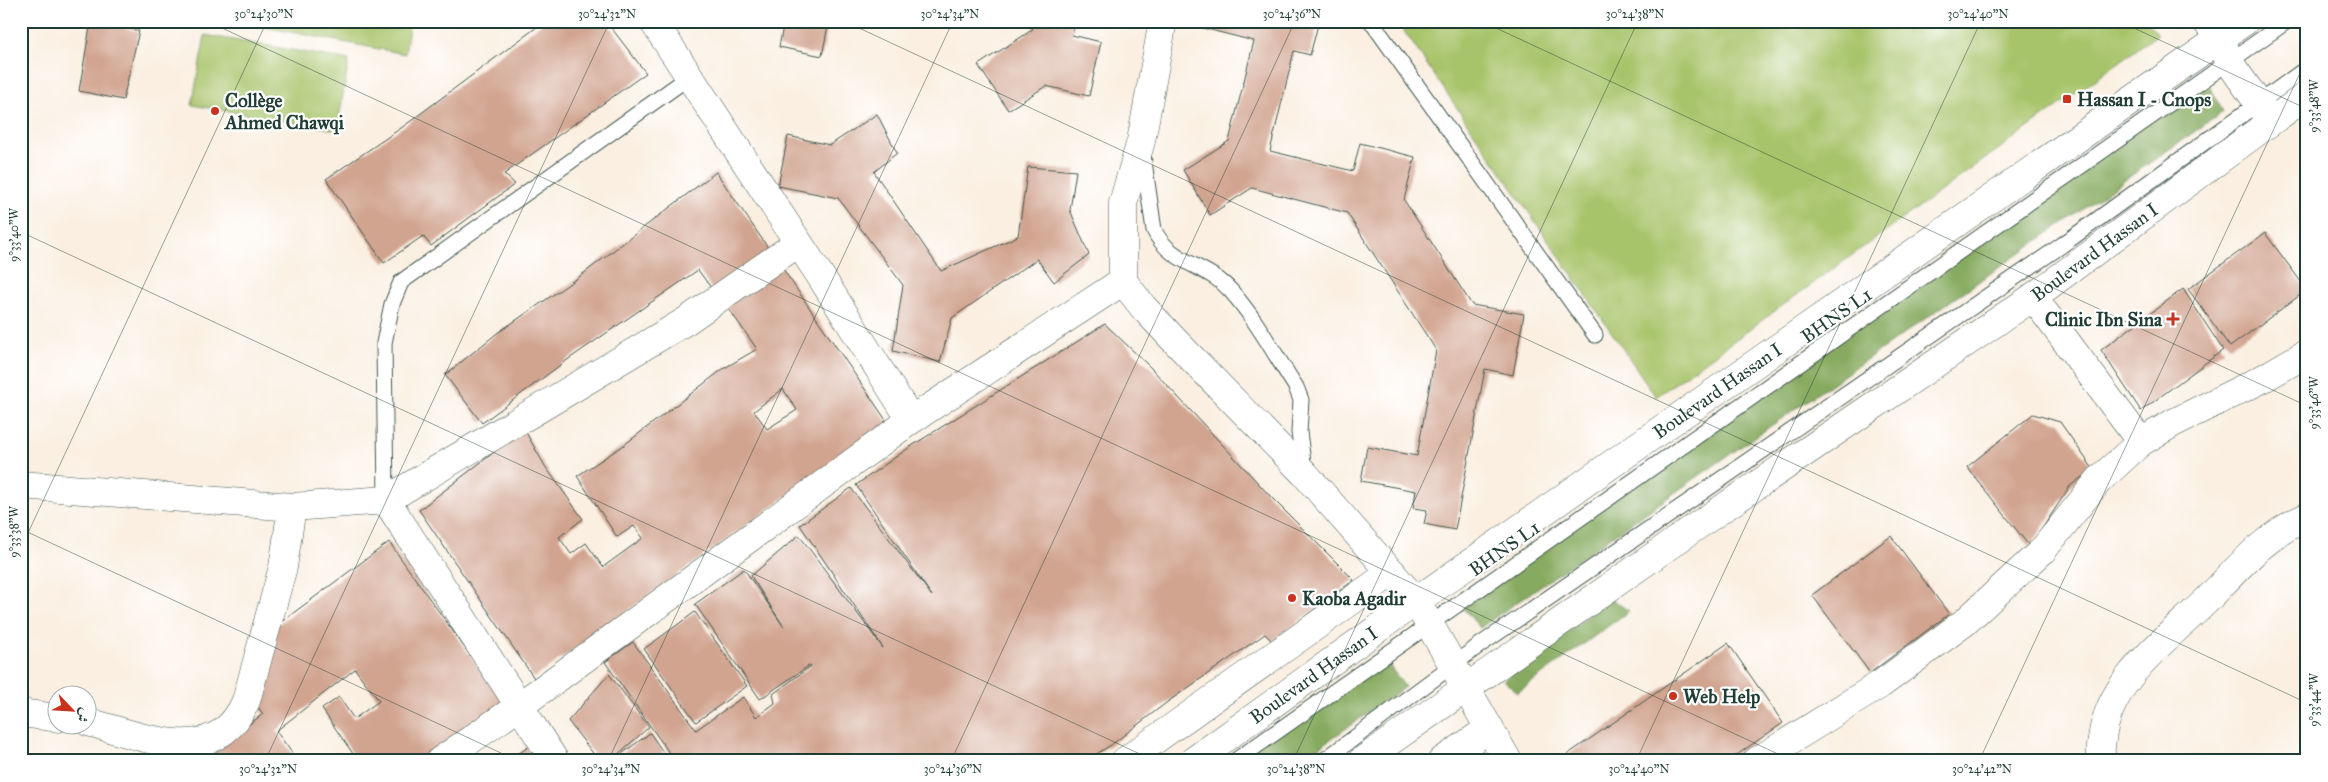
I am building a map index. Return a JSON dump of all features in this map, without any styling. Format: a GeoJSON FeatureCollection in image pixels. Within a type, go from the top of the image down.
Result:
{"type":"FeatureCollection","features":[{"type":"Feature","properties":{"kind":"street"},"geometry":{"type":"LineString","coordinates":[[653,21],[911,420]]}},
{"type":"Feature","properties":{"kind":"street"},"geometry":{"type":"LineString","coordinates":[[1163,21],[1141,141],[1123,203],[1123,281],[1143,307],[1304,474],[1416,601],[1461,676],[1508,761]]}},
{"type":"Feature","properties":{"kind":"street","name":"Boulevard Hassan I"},"geometry":{"type":"LineString","coordinates":[[1192,761],[1416,601],[2245,21]]}},
{"type":"Feature","properties":{"kind":"street"},"geometry":{"type":"LineString","coordinates":[[2219,40],[2264,112]]}},
{"type":"Feature","properties":{"kind":"street","name":"Boulevard Hassan I"},"geometry":{"type":"LineString","coordinates":[[1362,761],[1461,676],[1694,528],[2033,297],[2264,112],[2307,96]]}},
{"type":"Feature","properties":{"kind":"street"},"geometry":{"type":"LineString","coordinates":[[21,485],[292,507],[386,500],[686,321],[798,243]]}},
{"type":"Feature","properties":{"kind":"street"},"geometry":{"type":"LineString","coordinates":[[440,761],[518,707],[911,420],[1123,281]]}},
{"type":"Feature","properties":{"kind":"street"},"geometry":{"type":"LineString","coordinates":[[2033,297],[2141,442]]}},
{"type":"Feature","properties":{"kind":"street"},"geometry":{"type":"LineString","coordinates":[[1757,761],[1881,684],[1965,622],[2042,551],[2099,480],[2141,442],[2173,423],[2264,378],[2307,353]]}},
{"type":"Feature","properties":{"kind":"street"},"geometry":{"type":"LineString","coordinates":[[386,500],[518,707],[555,761]]}},
{"type":"Feature","properties":{"kind":"street"},"geometry":{"type":"LineString","coordinates":[[98,725],[179,745],[198,742],[222,733],[232,725],[240,716],[246,701],[281,577],[292,507]]}},
{"type":"Feature","properties":{"kind":"street"},"geometry":{"type":"LineString","coordinates":[[2104,761],[2100,754],[2103,727],[2114,700],[2128,680],[2162,642],[2207,600],[2246,559],[2287,525],[2307,517]]}},
{"type":"Feature","properties":{"kind":"street"},"geometry":{"type":"LineString","coordinates":[[1124,761],[1392,572]]}},
{"type":"Feature","properties":{"kind":"street"},"geometry":{"type":"LineString","coordinates":[[21,712],[48,716]]}},
{"type":"Feature","properties":{"kind":"street"},"geometry":{"type":"LineString","coordinates":[[1442,761],[1490,728]]}},
{"type":"Feature","properties":{"kind":"lane"},"geometry":{"type":"LineString","coordinates":[[1371,21],[1595,335]]}},
{"type":"Feature","properties":{"kind":"lane","name":"BHNS L1"},"geometry":{"type":"LineString","coordinates":[[1235,761],[1430,624],[2219,40],[2287,21]]}},
{"type":"Feature","properties":{"kind":"lane"},"geometry":{"type":"LineString","coordinates":[[1324,761],[1461,676],[2062,245],[2264,112],[2307,68]]}},
{"type":"Feature","properties":{"kind":"lane"},"geometry":{"type":"LineString","coordinates":[[386,500],[384,343],[392,304],[401,282],[689,77]]}},
{"type":"Feature","properties":{"kind":"lane"},"geometry":{"type":"LineString","coordinates":[[1141,141],[1154,230],[1159,240],[1170,253],[1200,268],[1230,290],[1296,387],[1301,400],[1299,432],[1304,474]]}},
{"type":"Feature","properties":{"kind":"green space"},"geometry":{"type":"Polygon","coordinates":[[[233,21],[410,21],[405,54],[233,21]]]}},
{"type":"Feature","properties":{"kind":"green space"},"geometry":{"type":"Polygon","coordinates":[[[1397,21],[2147,21],[2158,34],[1656,397],[1397,21]]]}},
{"type":"Feature","properties":{"kind":"green space"},"geometry":{"type":"Polygon","coordinates":[[[205,35],[349,60],[337,130],[192,105],[205,35]]]}},
{"type":"Feature","properties":{"kind":"green space"},"geometry":{"type":"Polygon","coordinates":[[[2204,75],[2223,112],[1480,628],[1461,606],[2204,75]]]}},
{"type":"Feature","properties":{"kind":"green space"},"geometry":{"type":"Polygon","coordinates":[[[1610,598],[1629,611],[1517,693],[1504,680],[1610,598]]]}},
{"type":"Feature","properties":{"kind":"green space"},"geometry":{"type":"Polygon","coordinates":[[[1381,654],[1405,687],[1300,761],[1231,761],[1381,654]]]}},
{"type":"Feature","properties":{"kind":"building"},"geometry":{"type":"Polygon","coordinates":[[[91,21],[139,31],[123,100],[79,91],[91,21]]]}},
{"type":"Feature","properties":{"kind":"building"},"geometry":{"type":"Polygon","coordinates":[[[545,21],[606,21],[646,73],[504,174],[515,184],[431,246],[423,236],[384,263],[326,179],[404,126],[545,21]]]}},
{"type":"Feature","properties":{"kind":"building"},"geometry":{"type":"Polygon","coordinates":[[[784,21],[829,21],[822,56],[779,47],[784,21]]]}},
{"type":"Feature","properties":{"kind":"building"},"geometry":{"type":"Polygon","coordinates":[[[1034,21],[1075,21],[1072,35],[1101,42],[1089,96],[1046,86],[1008,110],[978,65],[1032,30],[1034,21]]]}},
{"type":"Feature","properties":{"kind":"building"},"geometry":{"type":"Polygon","coordinates":[[[1192,21],[1319,21],[1310,55],[1294,51],[1270,151],[1353,171],[1360,143],[1415,157],[1404,200],[1472,305],[1524,314],[1513,375],[1485,369],[1455,530],[1424,524],[1427,510],[1413,508],[1416,491],[1361,481],[1367,447],[1417,456],[1436,350],[1347,213],[1252,188],[1210,215],[1183,170],[1229,141],[1254,41],[1191,25],[1192,21]]]}},
{"type":"Feature","properties":{"kind":"building"},"geometry":{"type":"Polygon","coordinates":[[[877,114],[897,153],[874,172],[941,271],[1018,236],[1028,167],[1076,171],[1070,210],[1089,255],[1054,282],[1037,259],[952,318],[940,362],[893,351],[903,285],[838,198],[778,186],[788,136],[830,145],[877,114]]]}},
{"type":"Feature","properties":{"kind":"building"},"geometry":{"type":"Polygon","coordinates":[[[716,172],[773,255],[717,296],[698,270],[563,363],[482,423],[445,375],[496,334],[579,277],[716,172]]]}},
{"type":"Feature","properties":{"kind":"building"},"geometry":{"type":"Polygon","coordinates":[[[21,202],[27,203],[22,229],[21,229],[21,202]]]}},
{"type":"Feature","properties":{"kind":"building"},"geometry":{"type":"Polygon","coordinates":[[[2265,233],[2307,290],[2230,347],[2188,289],[2265,233]]]}},
{"type":"Feature","properties":{"kind":"building"},"geometry":{"type":"Polygon","coordinates":[[[781,266],[888,423],[534,678],[419,510],[524,429],[545,466],[583,519],[559,537],[571,554],[586,543],[603,567],[643,538],[634,526],[617,537],[577,476],[624,445],[723,369],[757,349],[726,305],[781,266]],[[783,389],[754,411],[767,429],[797,410],[783,389]]]}},
{"type":"Feature","properties":{"kind":"building","name":"Clinic Ibn Sina"},"geometry":{"type":"Polygon","coordinates":[[[2183,289],[2223,350],[2141,411],[2101,350],[2183,289]]]}},
{"type":"Feature","properties":{"kind":"building"},"geometry":{"type":"Polygon","coordinates":[[[1105,324],[1151,368],[1272,498],[1354,580],[1272,641],[1265,634],[1166,703],[1111,745],[1085,761],[675,761],[605,662],[633,642],[696,730],[743,697],[756,717],[775,703],[773,694],[811,666],[760,699],[695,604],[744,569],[784,627],[751,576],[799,535],[883,648],[800,525],[851,488],[932,596],[856,485],[910,447],[1105,324]]]}},
{"type":"Feature","properties":{"kind":"building"},"geometry":{"type":"Polygon","coordinates":[[[2033,414],[2060,422],[2093,469],[2070,486],[2030,547],[1967,467],[2033,414]]]}},
{"type":"Feature","properties":{"kind":"building"},"geometry":{"type":"Polygon","coordinates":[[[1891,536],[1949,614],[1870,673],[1812,595],[1891,536]]]}},
{"type":"Feature","properties":{"kind":"building"},"geometry":{"type":"Polygon","coordinates":[[[389,542],[505,704],[428,761],[358,761],[322,709],[339,697],[354,719],[379,701],[355,669],[276,731],[298,761],[200,761],[263,714],[255,703],[269,631],[389,542]]]}},
{"type":"Feature","properties":{"kind":"building"},"geometry":{"type":"Polygon","coordinates":[[[695,612],[747,686],[696,722],[644,649],[695,612]]]}},
{"type":"Feature","properties":{"kind":"building"},"geometry":{"type":"Polygon","coordinates":[[[1728,643],[1783,723],[1728,761],[1558,761],[1728,643]]]}},
{"type":"Feature","properties":{"kind":"building"},"geometry":{"type":"Polygon","coordinates":[[[609,674],[649,727],[610,761],[599,761],[568,721],[609,674]]]}},
{"type":"Feature","properties":{"kind":"building"},"geometry":{"type":"Polygon","coordinates":[[[650,733],[669,761],[612,761],[650,733]]]}},
{"type":"Feature","properties":{"kind":"building"},"geometry":{"type":"Polygon","coordinates":[[[531,745],[543,761],[508,761],[531,745]]]}},
{"type":"Feature","properties":{"kind":"place","name":"Hassan I - Cnops"},"geometry":{"type":"Point","coordinates":[2067,99]}},
{"type":"Feature","properties":{"kind":"place","name":"Collège Ahmed Chawqi"},"geometry":{"type":"Point","coordinates":[215,111]}},
{"type":"Feature","properties":{"kind":"place","name":"Clinic Ibn Sina"},"geometry":{"type":"Point","coordinates":[2173,319]}},
{"type":"Feature","properties":{"kind":"place","name":"Kaoba Agadir"},"geometry":{"type":"Point","coordinates":[1292,598]}},
{"type":"Feature","properties":{"kind":"place","name":"Web Help"},"geometry":{"type":"Point","coordinates":[1673,696]}}]}
